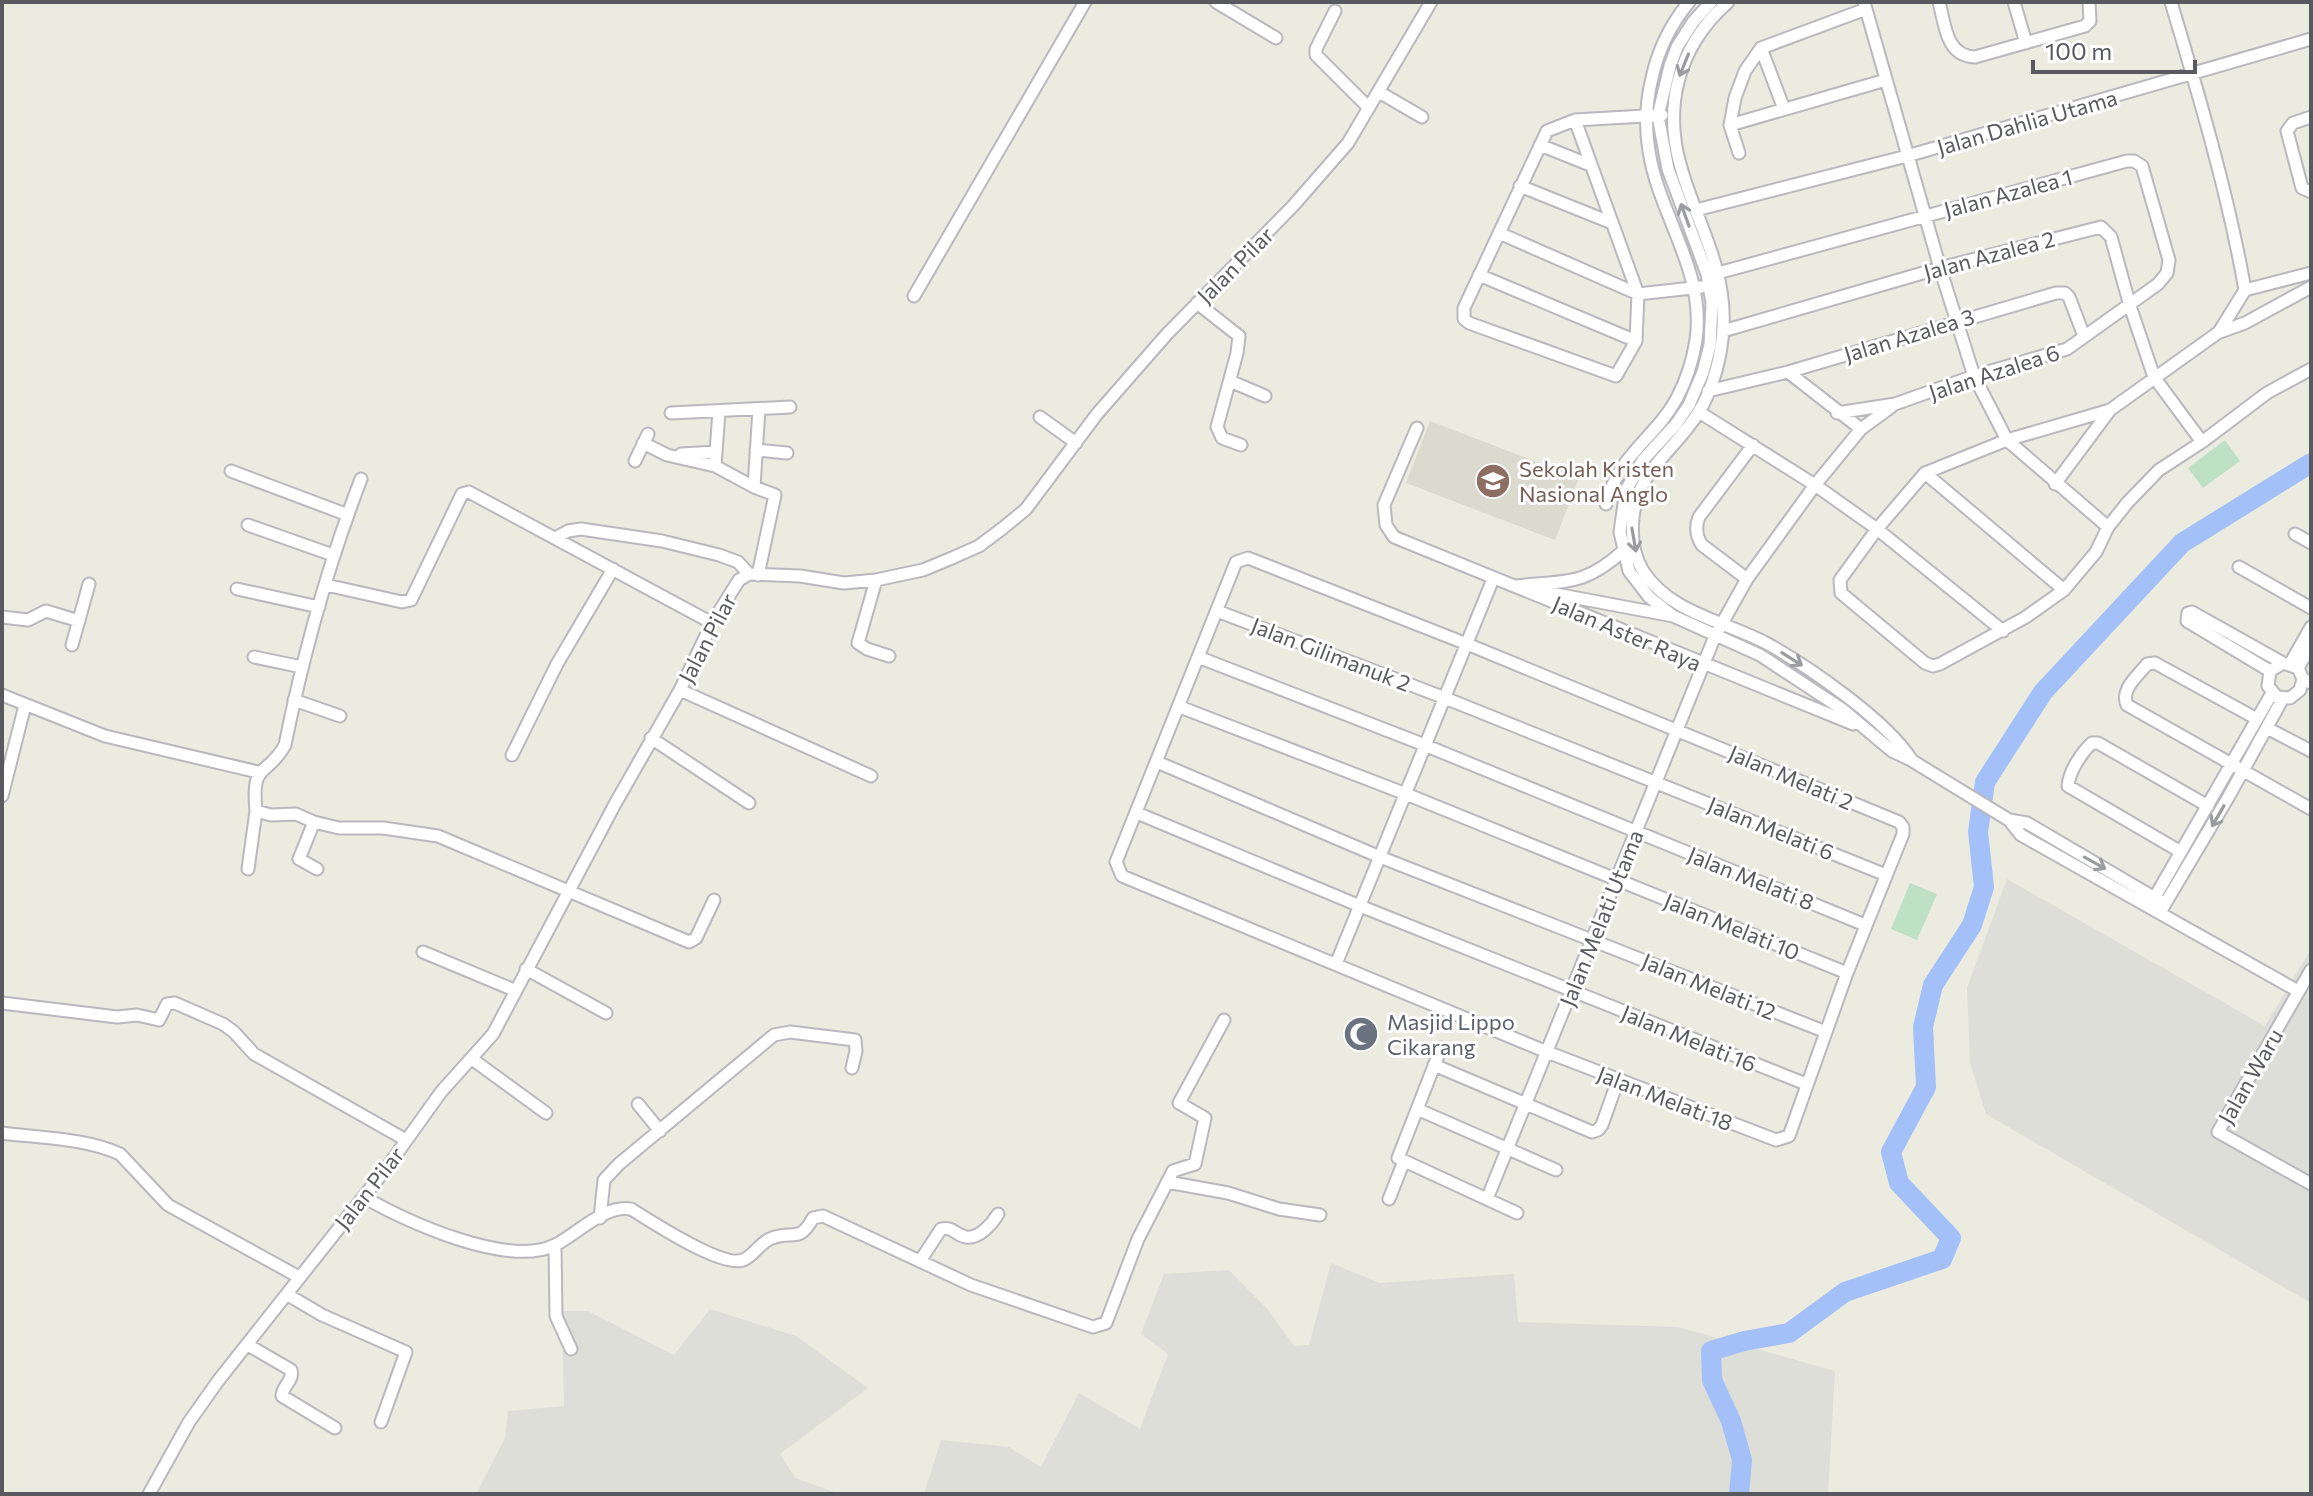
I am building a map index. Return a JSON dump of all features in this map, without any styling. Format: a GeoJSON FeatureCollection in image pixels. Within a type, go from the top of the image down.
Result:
{"type":"FeatureCollection","features":[{"type":"Feature","properties":{"kind":"street"},"geometry":{"type":"LineString","coordinates":[[914,296],[1085,2]]}},
{"type":"Feature","properties":{"kind":"street"},"geometry":{"type":"LineString","coordinates":[[1216,2],[1276,38]]}},
{"type":"Feature","properties":{"kind":"street","name":"Jalan Pilar"},"geometry":{"type":"LineString","coordinates":[[149,1494],[189,1422],[364,1197],[441,1092],[493,1034],[514,990],[680,690],[712,623],[739,580],[754,575],[800,576],[844,583],[923,570],[979,546],[1026,509],[1097,414],[1167,334],[1302,196],[1348,143],[1431,2]]}},
{"type":"Feature","properties":{"kind":"street"},"geometry":{"type":"LineString","coordinates":[[1673,616],[1641,589],[1629,571],[1620,532],[1623,500],[1643,460],[1708,391],[1723,331],[1724,303],[1718,273],[1675,152],[1649,93],[1658,57],[1677,16],[1689,2]]}},
{"type":"Feature","properties":{"kind":"street"},"geometry":{"type":"LineString","coordinates":[[1623,500],[1607,500],[1625,461],[1677,399],[1696,340],[1694,288],[1649,154],[1677,47],[1711,2]]}},
{"type":"Feature","properties":{"kind":"street"},"geometry":{"type":"LineString","coordinates":[[1694,409],[1710,345],[1712,303],[1707,274],[1668,169],[1659,116],[1692,45],[1706,23],[1728,2]]}},
{"type":"Feature","properties":{"kind":"street"},"geometry":{"type":"LineString","coordinates":[[1939,2],[1951,45],[1965,57],[1975,57],[2085,26],[2091,14],[2089,2]]}},
{"type":"Feature","properties":{"kind":"street"},"geometry":{"type":"LineString","coordinates":[[2014,2],[2026,43]]}},
{"type":"Feature","properties":{"kind":"street"},"geometry":{"type":"LineString","coordinates":[[2171,2],[2238,252],[2245,290],[2219,332]]}},
{"type":"Feature","properties":{"kind":"street"},"geometry":{"type":"LineString","coordinates":[[1739,153],[1730,125],[1739,85],[1761,48],[1865,6],[1974,376],[2007,440],[2108,527]]}},
{"type":"Feature","properties":{"kind":"street"},"geometry":{"type":"LineString","coordinates":[[1335,11],[1316,55],[1369,108]]}},
{"type":"Feature","properties":{"kind":"street","name":"Jalan Dahlia Utama"},"geometry":{"type":"LineString","coordinates":[[1696,210],[1907,156],[2311,39]]}},
{"type":"Feature","properties":{"kind":"street"},"geometry":{"type":"LineString","coordinates":[[1761,48],[1784,109]]}},
{"type":"Feature","properties":{"kind":"street"},"geometry":{"type":"LineString","coordinates":[[1730,125],[1886,80]]}},
{"type":"Feature","properties":{"kind":"street"},"geometry":{"type":"LineString","coordinates":[[1379,92],[1422,117]]}},
{"type":"Feature","properties":{"kind":"street"},"geometry":{"type":"LineString","coordinates":[[1575,120],[1638,294],[1636,341],[1620,372],[1611,376],[1464,319],[1464,308],[1547,131],[1575,120],[1659,116]]}},
{"type":"Feature","properties":{"kind":"street"},"geometry":{"type":"LineString","coordinates":[[2311,117],[2293,123],[2287,131],[2302,188],[2311,192]]}},
{"type":"Feature","properties":{"kind":"street"},"geometry":{"type":"LineString","coordinates":[[1540,145],[1590,165]]}},
{"type":"Feature","properties":{"kind":"street","name":"Jalan Azalea 1"},"geometry":{"type":"LineString","coordinates":[[1718,273],[2134,161],[2142,166],[2170,267],[2158,284],[2130,306]]}},
{"type":"Feature","properties":{"kind":"street"},"geometry":{"type":"LineString","coordinates":[[1520,186],[1612,223]]}},
{"type":"Feature","properties":{"kind":"street","name":"Jalan Azalea 2"},"geometry":{"type":"LineString","coordinates":[[1723,331],[1940,268],[2101,227],[2111,237],[2154,377],[2202,442]]}},
{"type":"Feature","properties":{"kind":"street"},"geometry":{"type":"LineString","coordinates":[[1499,233],[1638,294],[1709,286]]}},
{"type":"Feature","properties":{"kind":"street"},"geometry":{"type":"LineString","coordinates":[[2245,290],[2311,273]]}},
{"type":"Feature","properties":{"kind":"street"},"geometry":{"type":"LineString","coordinates":[[1479,275],[1636,341]]}},
{"type":"Feature","properties":{"kind":"street"},"geometry":{"type":"LineString","coordinates":[[2055,484],[2110,410],[2219,332],[2245,323],[2311,287]]}},
{"type":"Feature","properties":{"kind":"street","name":"Jalan Azalea 3"},"geometry":{"type":"LineString","coordinates":[[1708,391],[1788,372],[1956,320],[2065,293],[2084,336]]}},
{"type":"Feature","properties":{"kind":"street"},"geometry":{"type":"LineString","coordinates":[[1197,303],[1239,336],[1217,427],[1222,438],[1241,445]]}},
{"type":"Feature","properties":{"kind":"street","name":"Jalan Azalea 6"},"geometry":{"type":"LineString","coordinates":[[1837,413],[1895,404],[1974,376],[2059,352],[2130,306]]}},
{"type":"Feature","properties":{"kind":"street"},"geometry":{"type":"LineString","coordinates":[[2110,410],[2007,440],[1925,473],[1877,529],[1840,580],[1839,589],[1925,663],[1933,666],[2003,631],[2064,590],[2096,552],[2108,527],[2159,470],[2267,393],[2311,369]]}},
{"type":"Feature","properties":{"kind":"street"},"geometry":{"type":"LineString","coordinates":[[1788,372],[1861,429]]}},
{"type":"Feature","properties":{"kind":"street"},"geometry":{"type":"LineString","coordinates":[[1230,381],[1265,396]]}},
{"type":"Feature","properties":{"kind":"street"},"geometry":{"type":"LineString","coordinates":[[1677,399],[1815,485],[1877,529],[2003,631]]}},
{"type":"Feature","properties":{"kind":"street","name":"Jalan Azalea 6"},"geometry":{"type":"LineString","coordinates":[[1747,579],[1815,485],[1861,429],[1895,404]]}},
{"type":"Feature","properties":{"kind":"street"},"geometry":{"type":"LineString","coordinates":[[671,413],[790,407]]}},
{"type":"Feature","properties":{"kind":"street"},"geometry":{"type":"LineString","coordinates":[[754,487],[759,409]]}},
{"type":"Feature","properties":{"kind":"street","name":"Jalan Aster Raya"},"geometry":{"type":"LineString","coordinates":[[1694,409],[1636,495],[1632,534],[1642,569],[1656,587],[1679,605],[1765,643],[1812,672],[1899,741],[1911,760]]}},
{"type":"Feature","properties":{"kind":"street"},"geometry":{"type":"LineString","coordinates":[[715,466],[719,411]]}},
{"type":"Feature","properties":{"kind":"street"},"geometry":{"type":"LineString","coordinates":[[1040,417],[1076,443]]}},
{"type":"Feature","properties":{"kind":"street","name":"Jalan Aster Raya"},"geometry":{"type":"LineString","coordinates":[[1417,428],[1384,505],[1386,525],[1394,537],[1861,727]]}},
{"type":"Feature","properties":{"kind":"street"},"geometry":{"type":"LineString","coordinates":[[555,538],[581,529],[662,541],[738,562],[754,575],[775,495],[715,466],[667,455],[646,438],[635,461]]}},
{"type":"Feature","properties":{"kind":"street"},"geometry":{"type":"LineString","coordinates":[[1747,579],[1702,545],[1696,525],[1753,445]]}},
{"type":"Feature","properties":{"kind":"street"},"geometry":{"type":"LineString","coordinates":[[756,450],[787,453]]}},
{"type":"Feature","properties":{"kind":"street"},"geometry":{"type":"LineString","coordinates":[[667,455],[716,452]]}},
{"type":"Feature","properties":{"kind":"street"},"geometry":{"type":"LineString","coordinates":[[231,471],[348,515]]}},
{"type":"Feature","properties":{"kind":"street"},"geometry":{"type":"LineString","coordinates":[[1925,473],[2064,590]]}},
{"type":"Feature","properties":{"kind":"street"},"geometry":{"type":"LineString","coordinates":[[248,869],[258,772],[285,745],[302,667],[333,555],[361,479]]}},
{"type":"Feature","properties":{"kind":"street"},"geometry":{"type":"LineString","coordinates":[[326,585],[402,602],[411,600],[462,494],[466,492],[712,623]]}},
{"type":"Feature","properties":{"kind":"street"},"geometry":{"type":"LineString","coordinates":[[248,525],[333,555]]}},
{"type":"Feature","properties":{"kind":"street"},"geometry":{"type":"LineString","coordinates":[[2295,534],[2311,543]]}},
{"type":"Feature","properties":{"kind":"street"},"geometry":{"type":"LineString","coordinates":[[1516,587],[1575,581],[1600,570],[1623,551]]}},
{"type":"Feature","properties":{"kind":"street","name":"Jalan Melati 2"},"geometry":{"type":"LineString","coordinates":[[1217,611],[1236,562],[1248,558],[1467,644],[1899,822],[1903,827],[1886,875]]}},
{"type":"Feature","properties":{"kind":"street"},"geometry":{"type":"LineString","coordinates":[[2239,567],[2311,608]]}},
{"type":"Feature","properties":{"kind":"street"},"geometry":{"type":"LineString","coordinates":[[512,755],[557,664],[613,569]]}},
{"type":"Feature","properties":{"kind":"street"},"geometry":{"type":"LineString","coordinates":[[1336,964],[1493,579]]}},
{"type":"Feature","properties":{"kind":"street","name":"Jalan Melati Utama"},"geometry":{"type":"LineString","coordinates":[[1487,1199],[1703,664],[1747,579]]}},
{"type":"Feature","properties":{"kind":"street"},"geometry":{"type":"LineString","coordinates":[[876,580],[858,643],[889,656]]}},
{"type":"Feature","properties":{"kind":"street"},"geometry":{"type":"LineString","coordinates":[[72,645],[89,584]]}},
{"type":"Feature","properties":{"kind":"street"},"geometry":{"type":"LineString","coordinates":[[1516,587],[1673,616]]}},
{"type":"Feature","properties":{"kind":"street"},"geometry":{"type":"LineString","coordinates":[[237,589],[319,607]]}},
{"type":"Feature","properties":{"kind":"street"},"geometry":{"type":"LineString","coordinates":[[2,617],[28,620],[46,611],[79,621]]}},
{"type":"Feature","properties":{"kind":"street"},"geometry":{"type":"LineString","coordinates":[[1137,813],[1217,611]]}},
{"type":"Feature","properties":{"kind":"street","name":"Jalan Gilimanuk 2"},"geometry":{"type":"LineString","coordinates":[[1217,611],[1656,782]]}},
{"type":"Feature","properties":{"kind":"street"},"geometry":{"type":"LineString","coordinates":[[2192,612],[2299,678],[2270,671],[2187,621],[2188,613],[2192,612]]}},
{"type":"Feature","properties":{"kind":"street","name":"Jalan Aster Raya"},"geometry":{"type":"LineString","coordinates":[[1673,616],[1760,655],[1842,709],[1892,751],[1911,760]]}},
{"type":"Feature","properties":{"kind":"street"},"geometry":{"type":"LineString","coordinates":[[2299,678],[2311,627]]}},
{"type":"Feature","properties":{"kind":"street"},"geometry":{"type":"LineString","coordinates":[[2270,671],[2267,679],[2278,696],[2290,698],[2311,645]]}},
{"type":"Feature","properties":{"kind":"street"},"geometry":{"type":"LineString","coordinates":[[254,657],[302,667]]}},
{"type":"Feature","properties":{"kind":"street","name":"Jalan Melati 8"},"geometry":{"type":"LineString","coordinates":[[1198,657],[1865,925]]}},
{"type":"Feature","properties":{"kind":"street"},"geometry":{"type":"LineString","coordinates":[[2257,719],[2155,663],[2147,664],[2125,691],[2127,705],[2311,809]]}},
{"type":"Feature","properties":{"kind":"street"},"geometry":{"type":"LineString","coordinates":[[680,690],[871,776]]}},
{"type":"Feature","properties":{"kind":"street"},"geometry":{"type":"LineString","coordinates":[[2,695],[105,736],[258,772]]}},
{"type":"Feature","properties":{"kind":"street"},"geometry":{"type":"LineString","coordinates":[[2157,906],[2187,869],[2267,728],[2278,696]]}},
{"type":"Feature","properties":{"kind":"street"},"geometry":{"type":"LineString","coordinates":[[2157,906],[2179,856],[2257,719],[2278,696]]}},
{"type":"Feature","properties":{"kind":"street"},"geometry":{"type":"LineString","coordinates":[[294,700],[340,716]]}},
{"type":"Feature","properties":{"kind":"street"},"geometry":{"type":"LineString","coordinates":[[2,796],[25,705]]}},
{"type":"Feature","properties":{"kind":"street","name":"Jalan Melati 10"},"geometry":{"type":"LineString","coordinates":[[1180,707],[1406,794],[1847,973]]}},
{"type":"Feature","properties":{"kind":"street"},"geometry":{"type":"LineString","coordinates":[[2267,728],[2311,751]]}},
{"type":"Feature","properties":{"kind":"street"},"geometry":{"type":"LineString","coordinates":[[651,738],[749,803]]}},
{"type":"Feature","properties":{"kind":"street"},"geometry":{"type":"LineString","coordinates":[[2187,869],[2179,856],[2068,786],[2068,778],[2086,748],[2098,743],[2208,806]]}},
{"type":"Feature","properties":{"kind":"street"},"geometry":{"type":"LineString","coordinates":[[1911,760],[2009,820],[2021,835],[2064,853],[2116,882],[2298,991]]}},
{"type":"Feature","properties":{"kind":"street","name":"Jalan Melati 12"},"geometry":{"type":"LineString","coordinates":[[1157,762],[1380,857],[1826,1032]]}},
{"type":"Feature","properties":{"kind":"street","name":"Jalan Melati 6"},"geometry":{"type":"LineString","coordinates":[[1656,782],[1886,875]]}},
{"type":"Feature","properties":{"kind":"street"},"geometry":{"type":"LineString","coordinates":[[256,811],[271,815],[296,814],[339,828],[396,829],[438,836],[689,942],[696,938],[714,900]]}},
{"type":"Feature","properties":{"kind":"street","name":"Jalan Melati 18"},"geometry":{"type":"LineString","coordinates":[[1137,813],[1116,862],[1122,876],[1547,1052],[1776,1140],[1783,1140],[1792,1130],[1806,1084]]}},
{"type":"Feature","properties":{"kind":"street","name":"Jalan Melati 16"},"geometry":{"type":"LineString","coordinates":[[1137,813],[1360,906],[1806,1084]]}},
{"type":"Feature","properties":{"kind":"street"},"geometry":{"type":"LineString","coordinates":[[314,822],[299,859],[317,869]]}},
{"type":"Feature","properties":{"kind":"street"},"geometry":{"type":"LineString","coordinates":[[1806,1084],[1886,875]]}},
{"type":"Feature","properties":{"kind":"street"},"geometry":{"type":"LineString","coordinates":[[423,952],[514,990]]}},
{"type":"Feature","properties":{"kind":"street"},"geometry":{"type":"LineString","coordinates":[[526,969],[606,1013]]}},
{"type":"Feature","properties":{"kind":"street","name":"Jalan Waru"},"geometry":{"type":"LineString","coordinates":[[2311,970],[2218,1132],[2311,1184]]}},
{"type":"Feature","properties":{"kind":"street"},"geometry":{"type":"LineString","coordinates":[[2,1003],[117,1017],[137,1015],[159,1020],[167,1004],[175,1003],[223,1024],[254,1054],[406,1140]]}},
{"type":"Feature","properties":{"kind":"street"},"geometry":{"type":"LineString","coordinates":[[364,1197],[382,1208],[454,1238],[529,1251],[555,1246],[617,1209],[631,1209],[695,1247],[737,1261],[745,1259],[773,1237],[797,1236],[806,1230],[813,1218],[823,1216],[971,1285],[1100,1327],[1108,1319],[1138,1239],[1175,1168],[1190,1168],[1195,1164],[1205,1118],[1179,1103],[1224,1020]]}},
{"type":"Feature","properties":{"kind":"street"},"geometry":{"type":"LineString","coordinates":[[600,1218],[604,1180],[782,1032],[855,1040],[852,1068]]}},
{"type":"Feature","properties":{"kind":"street"},"geometry":{"type":"LineString","coordinates":[[1389,1199],[1417,1109],[1441,1048]]}},
{"type":"Feature","properties":{"kind":"street"},"geometry":{"type":"LineString","coordinates":[[472,1059],[546,1113]]}},
{"type":"Feature","properties":{"kind":"street"},"geometry":{"type":"LineString","coordinates":[[1434,1065],[1592,1132],[1602,1125],[1618,1080]]}},
{"type":"Feature","properties":{"kind":"street"},"geometry":{"type":"LineString","coordinates":[[638,1104],[660,1131]]}},
{"type":"Feature","properties":{"kind":"street"},"geometry":{"type":"LineString","coordinates":[[1417,1109],[1556,1170]]}},
{"type":"Feature","properties":{"kind":"street"},"geometry":{"type":"LineString","coordinates":[[2,1133],[66,1141],[120,1154],[168,1205],[299,1277]]}},
{"type":"Feature","properties":{"kind":"street"},"geometry":{"type":"LineString","coordinates":[[1401,1160],[1517,1213]]}},
{"type":"Feature","properties":{"kind":"street"},"geometry":{"type":"LineString","coordinates":[[1167,1182],[1228,1193],[1279,1209],[1320,1215]]}},
{"type":"Feature","properties":{"kind":"street"},"geometry":{"type":"LineString","coordinates":[[920,1261],[941,1229],[953,1229],[965,1237],[970,1236],[986,1229],[998,1214]]}},
{"type":"Feature","properties":{"kind":"street"},"geometry":{"type":"LineString","coordinates":[[555,1246],[556,1316],[571,1349]]}},
{"type":"Feature","properties":{"kind":"street"},"geometry":{"type":"LineString","coordinates":[[288,1295],[322,1315],[406,1352],[381,1422]]}},
{"type":"Feature","properties":{"kind":"street"},"geometry":{"type":"LineString","coordinates":[[248,1345],[291,1370],[291,1379],[282,1396],[335,1428]]}},
{"type":"Feature","properties":{"kind":"shaded area","name":"Sekolah Kristen Nasional Anglo"},"geometry":{"type":"Polygon","coordinates":[[[1430,421],[1579,478],[1555,540],[1406,483],[1430,421]]]}},
{"type":"Feature","properties":{"kind":"shaded area"},"geometry":{"type":"Polygon","coordinates":[[[2007,879],[2265,1026],[2311,949],[2311,1303],[1986,1114],[1970,1063],[1967,988],[2007,879]]]}},
{"type":"Feature","properties":{"kind":"shaded area"},"geometry":{"type":"Polygon","coordinates":[[[1331,1263],[1380,1283],[1514,1274],[1518,1322],[1678,1327],[1835,1371],[1828,1494],[924,1494],[941,1440],[1009,1447],[1041,1467],[1079,1393],[1140,1429],[1168,1354],[1141,1334],[1164,1274],[1229,1270],[1268,1310],[1294,1346],[1309,1345],[1331,1263]]]}},
{"type":"Feature","properties":{"kind":"shaded area"},"geometry":{"type":"Polygon","coordinates":[[[710,1309],[796,1336],[868,1388],[780,1454],[795,1478],[840,1494],[476,1494],[505,1438],[508,1411],[564,1406],[562,1311],[588,1311],[674,1355],[710,1309]]]}},
{"type":"Feature","properties":{"kind":"green space"},"geometry":{"type":"Polygon","coordinates":[[[2225,440],[2240,461],[2203,488],[2188,468],[2225,440]]]}},
{"type":"Feature","properties":{"kind":"green space"},"geometry":{"type":"Polygon","coordinates":[[[1910,883],[1937,894],[1917,940],[1891,929],[1910,883]]]}},
{"type":"Feature","properties":{"kind":"waterway"},"geometry":{"type":"LineString","coordinates":[[1739,1494],[1742,1460],[1731,1421],[1712,1380],[1711,1351],[1789,1333],[1845,1292],[1942,1259],[1951,1238],[1899,1183],[1891,1152],[1926,1087],[1923,1027],[1933,985],[1972,925],[1984,887],[1978,832],[1985,782],[2043,692],[2182,543],[2311,463]]}},
{"type":"Feature","properties":{"kind":"place","name":"Sekolah Kristen Nasional Anglo"},"geometry":{"type":"Point","coordinates":[1493,481]}},
{"type":"Feature","properties":{"kind":"place","name":"Masjid Lippo Cikarang"},"geometry":{"type":"Point","coordinates":[1361,1034]}}]}
